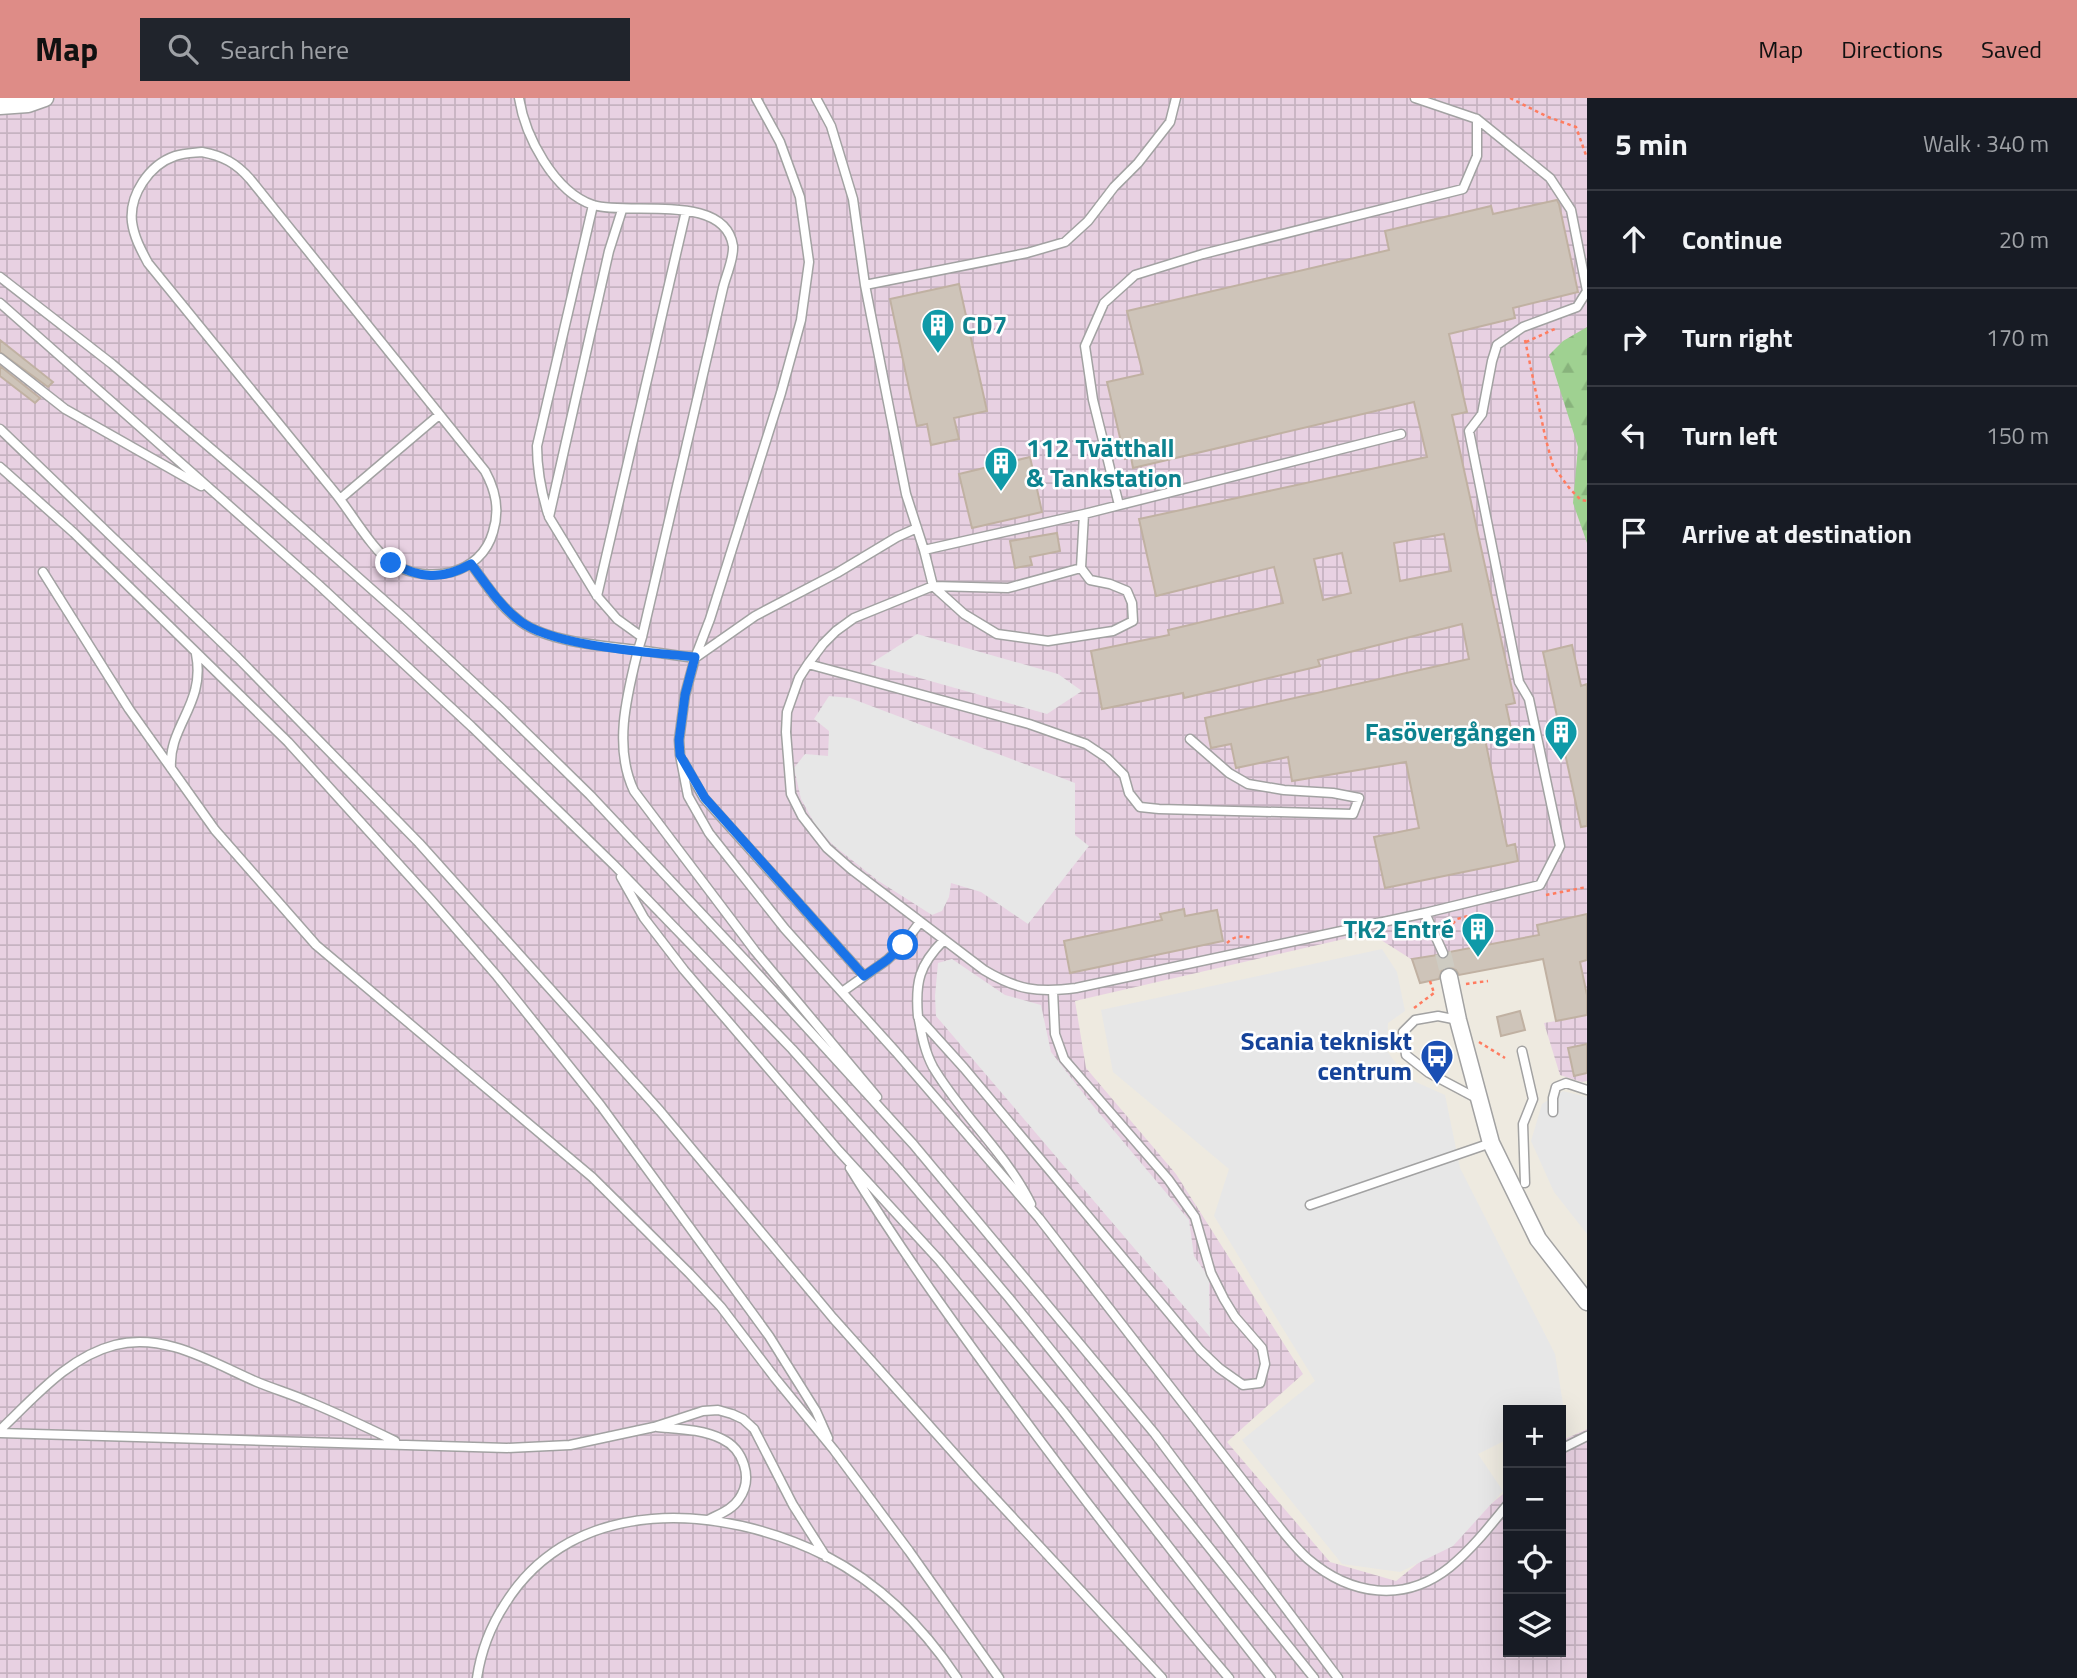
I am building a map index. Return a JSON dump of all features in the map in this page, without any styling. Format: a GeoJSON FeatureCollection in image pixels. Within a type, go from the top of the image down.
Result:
{"type":"FeatureCollection","features":[{"type":"Feature","properties":{"kind":"street"},"geometry":{"type":"LineString","coordinates":[[0,106],[28,104],[45,98]]}},
{"type":"Feature","properties":{"kind":"street"},"geometry":{"type":"LineString","coordinates":[[1449,977],[1491,1143],[1538,1239],[1587,1303]]}},
{"type":"Feature","properties":{"kind":"lane"},"geometry":{"type":"LineString","coordinates":[[519,98],[528,133],[537,150],[567,188],[593,205],[622,210],[651,208],[706,215],[719,221],[728,232],[733,245],[628,692],[623,731],[626,771],[634,791],[755,951],[1155,1434],[1338,1678]]}},
{"type":"Feature","properties":{"kind":"lane"},"geometry":{"type":"LineString","coordinates":[[756,98],[780,142],[800,197],[809,262],[801,320],[782,393],[685,695],[679,740],[688,796],[709,833],[785,929],[1039,1218],[1295,1546],[1308,1559],[1342,1582],[1363,1589],[1382,1591],[1417,1586],[1456,1562],[1503,1510]]}},
{"type":"Feature","properties":{"kind":"lane"},"geometry":{"type":"LineString","coordinates":[[816,98],[831,126],[853,199],[865,285],[906,494],[933,586],[964,614],[997,634],[1048,642],[1113,631],[1133,621],[1132,603],[1127,591],[1090,580],[1081,568],[1084,514]]}},
{"type":"Feature","properties":{"kind":"lane"},"geometry":{"type":"LineString","coordinates":[[865,285],[1027,253],[1065,242],[1088,221],[1170,122],[1176,98]]}},
{"type":"Feature","properties":{"kind":"lane"},"geometry":{"type":"LineString","coordinates":[[1081,568],[1008,588],[933,586],[854,618],[830,638],[808,664],[799,678],[788,712],[786,732],[791,794],[802,816],[827,848],[851,869],[984,970],[1019,988],[1053,991],[1076,988],[1425,913],[1541,885],[1560,846],[1529,699],[1519,682],[1469,431],[1482,414],[1497,345],[1522,327],[1577,307],[1587,291],[1571,210],[1550,178],[1477,119],[1415,98]]}},
{"type":"Feature","properties":{"kind":"lane"},"geometry":{"type":"LineString","coordinates":[[1119,505],[1093,400],[1085,346],[1104,303],[1135,275],[1180,261],[1464,189],[1477,156],[1477,119]]}},
{"type":"Feature","properties":{"kind":"lane"},"geometry":{"type":"LineString","coordinates":[[202,152],[229,160],[241,168],[485,471],[497,502],[497,520],[484,552],[471,564],[451,573],[420,575],[391,563],[340,499],[148,263],[139,247],[132,220],[133,204],[138,190],[147,177],[173,157],[202,152]]}},
{"type":"Feature","properties":{"kind":"lane"},"geometry":{"type":"LineString","coordinates":[[593,205],[537,446],[537,467],[540,489],[549,517],[597,596],[617,619],[642,637]]}},
{"type":"Feature","properties":{"kind":"lane"},"geometry":{"type":"LineString","coordinates":[[549,517],[610,251],[622,210]]}},
{"type":"Feature","properties":{"kind":"lane"},"geometry":{"type":"LineString","coordinates":[[597,596],[685,211]]}},
{"type":"Feature","properties":{"kind":"lane"},"geometry":{"type":"LineString","coordinates":[[0,277],[174,416],[403,617],[502,709],[645,854],[913,1144]]}},
{"type":"Feature","properties":{"kind":"lane"},"geometry":{"type":"LineString","coordinates":[[0,303],[320,586],[472,727],[614,866],[792,1049],[1009,1298],[1314,1678]]}},
{"type":"Feature","properties":{"kind":"lane"},"geometry":{"type":"LineString","coordinates":[[0,358],[65,409],[218,496]]}},
{"type":"Feature","properties":{"kind":"lane"},"geometry":{"type":"LineString","coordinates":[[340,499],[439,415]]}},
{"type":"Feature","properties":{"kind":"lane"},"geometry":{"type":"LineString","coordinates":[[0,429],[238,657],[419,843],[660,1111],[859,1348],[1162,1678]]}},
{"type":"Feature","properties":{"kind":"lane"},"geometry":{"type":"LineString","coordinates":[[924,550],[1084,514],[1401,434]]}},
{"type":"Feature","properties":{"kind":"lane"},"geometry":{"type":"LineString","coordinates":[[0,467],[74,533],[288,742],[431,900],[546,1037],[630,1145],[769,1336],[816,1411],[834,1450]]}},
{"type":"Feature","properties":{"kind":"lane"},"geometry":{"type":"LineString","coordinates":[[471,564],[498,600],[523,623],[551,635],[576,642],[695,657],[755,616],[917,528]]}},
{"type":"Feature","properties":{"kind":"lane"},"geometry":{"type":"LineString","coordinates":[[43,572],[129,709],[215,830],[316,945],[592,1177],[721,1307],[834,1450],[999,1678]]}},
{"type":"Feature","properties":{"kind":"lane"},"geometry":{"type":"LineString","coordinates":[[172,771],[174,741],[195,694],[198,665],[196,654]]}},
{"type":"Feature","properties":{"kind":"lane"},"geometry":{"type":"LineString","coordinates":[[808,664],[1029,724],[1086,744],[1107,758],[1124,775],[1129,793],[1140,807],[1159,810],[1353,814],[1359,798],[1334,793],[1284,790],[1248,783],[1229,773],[1190,740]]}},
{"type":"Feature","properties":{"kind":"lane"},"geometry":{"type":"LineString","coordinates":[[680,755],[705,798],[864,976]]}},
{"type":"Feature","properties":{"kind":"lane"},"geometry":{"type":"LineString","coordinates":[[614,866],[644,918],[684,970],[839,1151],[939,1259],[1063,1411],[1271,1678]]}},
{"type":"Feature","properties":{"kind":"lane"},"geometry":{"type":"LineString","coordinates":[[1425,913],[1443,953]]}},
{"type":"Feature","properties":{"kind":"lane"},"geometry":{"type":"LineString","coordinates":[[842,992],[887,960],[903,945],[920,922]]}},
{"type":"Feature","properties":{"kind":"lane"},"geometry":{"type":"LineString","coordinates":[[944,940],[922,966],[918,982],[918,1017],[923,1044],[933,1066],[1022,1186],[1039,1218]]}},
{"type":"Feature","properties":{"kind":"lane"},"geometry":{"type":"LineString","coordinates":[[918,1017],[964,1068],[1200,1350],[1242,1385],[1260,1383],[1265,1364],[1262,1348],[1235,1317],[1224,1299],[1211,1273],[1195,1217],[1168,1179],[1064,1059],[1055,1034],[1053,991]]}},
{"type":"Feature","properties":{"kind":"lane"},"geometry":{"type":"LineString","coordinates":[[1458,1020],[1438,1016],[1415,1020],[1403,1032],[1406,1055],[1429,1073],[1478,1099]]}},
{"type":"Feature","properties":{"kind":"lane"},"geometry":{"type":"LineString","coordinates":[[1522,1051],[1533,1099],[1523,1124],[1525,1183]]}},
{"type":"Feature","properties":{"kind":"lane"},"geometry":{"type":"LineString","coordinates":[[1553,1112],[1556,1087],[1566,1083],[1587,1090]]}},
{"type":"Feature","properties":{"kind":"lane"},"geometry":{"type":"LineString","coordinates":[[1310,1205],[1491,1143]]}},
{"type":"Feature","properties":{"kind":"lane"},"geometry":{"type":"LineString","coordinates":[[839,1151],[894,1239],[1064,1474],[1229,1678]]}},
{"type":"Feature","properties":{"kind":"lane"},"geometry":{"type":"LineString","coordinates":[[0,1431],[76,1362],[113,1345],[142,1342],[162,1344],[203,1357],[399,1443]]}},
{"type":"Feature","properties":{"kind":"lane"},"geometry":{"type":"LineString","coordinates":[[0,1431],[507,1448],[570,1445],[654,1427],[703,1411],[718,1410],[743,1419],[754,1429],[793,1505],[826,1557]]}},
{"type":"Feature","properties":{"kind":"lane"},"geometry":{"type":"LineString","coordinates":[[654,1427],[696,1431],[719,1437],[739,1452],[746,1476],[744,1489],[728,1510],[708,1520]]}},
{"type":"Feature","properties":{"kind":"lane"},"geometry":{"type":"LineString","coordinates":[[1566,1446],[1587,1436]]}},
{"type":"Feature","properties":{"kind":"lane"},"geometry":{"type":"LineString","coordinates":[[477,1678],[481,1655],[498,1614],[527,1573],[545,1558],[586,1534],[631,1521],[677,1518],[708,1520],[774,1536],[826,1557],[881,1593],[904,1612],[943,1657],[957,1678]]}},
{"type":"Feature","properties":{"kind":"path"},"geometry":{"type":"LineString","coordinates":[[1510,98],[1548,117],[1576,127],[1587,158]]}},
{"type":"Feature","properties":{"kind":"path"},"geometry":{"type":"LineString","coordinates":[[1522,327],[1553,466],[1570,489],[1581,500],[1587,501]]}},
{"type":"Feature","properties":{"kind":"path"},"geometry":{"type":"LineString","coordinates":[[1449,940],[1448,929],[1457,919],[1474,914]]}},
{"type":"Feature","properties":{"kind":"path"},"geometry":{"type":"LineString","coordinates":[[1484,1045],[1505,1058]]}},
{"type":"Feature","properties":{"kind":"shaded area"},"geometry":{"type":"Polygon","coordinates":[[[0,98],[1587,98],[1587,1081],[1560,1075],[1544,1023],[1556,1021],[1543,959],[1420,983],[1411,959],[1370,933],[1075,1001],[1086,1068],[1176,1174],[1303,1374],[1227,1442],[1330,1562],[1396,1581],[1503,1494],[1503,1657],[1566,1657],[1566,1439],[1587,1429],[1587,1678],[0,1678],[0,98]]]}},
{"type":"Feature","properties":{"kind":"shaded area"},"geometry":{"type":"Polygon","coordinates":[[[917,634],[1058,674],[1082,691],[1047,714],[870,664],[917,634]]]}},
{"type":"Feature","properties":{"kind":"shaded area"},"geometry":{"type":"Polygon","coordinates":[[[829,696],[850,698],[1075,783],[1075,835],[1089,846],[1028,924],[981,892],[951,883],[949,897],[942,911],[932,915],[877,880],[833,845],[816,826],[801,799],[794,768],[805,754],[828,756],[829,731],[814,719],[829,696]]]}},
{"type":"Feature","properties":{"kind":"shaded area"},"geometry":{"type":"Polygon","coordinates":[[[1382,949],[1397,972],[1405,1011],[1388,1023],[1387,1051],[1407,1078],[1445,1095],[1460,1168],[1555,1354],[1563,1405],[1503,1405],[1503,1442],[1478,1454],[1503,1491],[1453,1546],[1400,1572],[1342,1564],[1242,1440],[1315,1381],[1214,1216],[1229,1169],[1113,1072],[1101,1010],[1382,949]]]}},
{"type":"Feature","properties":{"kind":"shaded area"},"geometry":{"type":"Polygon","coordinates":[[[952,959],[1005,995],[1041,1005],[1051,1052],[1189,1220],[1194,1256],[1209,1278],[1210,1337],[936,1016],[938,963],[952,959]]]}},
{"type":"Feature","properties":{"kind":"shaded area"},"geometry":{"type":"Polygon","coordinates":[[[1563,1091],[1587,1097],[1587,1234],[1554,1192],[1531,1141],[1542,1104],[1563,1091]]]}},
{"type":"Feature","properties":{"kind":"green space"},"geometry":{"type":"Polygon","coordinates":[[[1587,327],[1587,543],[1573,503],[1578,447],[1549,355],[1563,341],[1587,327]]]}},
{"type":"Feature","properties":{"kind":"building"},"geometry":{"type":"Polygon","coordinates":[[[1557,200],[1578,292],[1513,308],[1515,318],[1449,334],[1467,412],[1452,415],[1515,703],[1506,705],[1512,733],[1485,739],[1507,846],[1515,844],[1518,861],[1385,888],[1374,837],[1419,828],[1406,762],[1292,781],[1288,757],[1236,768],[1231,744],[1211,748],[1205,718],[1469,659],[1462,624],[1318,660],[1320,666],[1184,698],[1183,693],[1102,709],[1091,651],[1169,635],[1168,630],[1283,603],[1274,567],[1156,596],[1139,519],[1427,457],[1414,402],[1133,468],[1131,457],[1125,459],[1107,382],[1143,374],[1127,311],[1389,250],[1385,231],[1491,206],[1493,214],[1557,200]],[[1444,534],[1394,543],[1400,581],[1451,571],[1444,534]],[[1342,553],[1314,559],[1323,600],[1351,593],[1342,553]]]}},
{"type":"Feature","properties":{"kind":"building","name":"CD7"},"geometry":{"type":"Polygon","coordinates":[[[959,284],[987,411],[954,418],[959,439],[931,445],[927,424],[917,426],[890,299],[959,284]]]}},
{"type":"Feature","properties":{"kind":"building"},"geometry":{"type":"Polygon","coordinates":[[[0,340],[53,382],[48,387],[0,352],[0,340]]]}},
{"type":"Feature","properties":{"kind":"building"},"geometry":{"type":"Polygon","coordinates":[[[0,366],[40,398],[35,403],[0,376],[0,366]]]}},
{"type":"Feature","properties":{"kind":"building","name":"112 Tvätthall & Tankstation"},"geometry":{"type":"Polygon","coordinates":[[[1030,457],[1042,512],[972,528],[959,474],[1030,457]]]}},
{"type":"Feature","properties":{"kind":"building"},"geometry":{"type":"Polygon","coordinates":[[[1057,533],[1060,551],[1030,557],[1032,565],[1015,568],[1010,541],[1057,533]]]}},
{"type":"Feature","properties":{"kind":"building"},"geometry":{"type":"Polygon","coordinates":[[[1572,645],[1581,686],[1587,684],[1587,826],[1581,827],[1543,652],[1572,645]]]}},
{"type":"Feature","properties":{"kind":"building"},"geometry":{"type":"Polygon","coordinates":[[[1184,909],[1185,916],[1217,910],[1223,941],[1070,973],[1064,941],[1162,920],[1160,914],[1184,909]]]}},
{"type":"Feature","properties":{"kind":"building"},"geometry":{"type":"Polygon","coordinates":[[[1587,914],[1587,960],[1580,962],[1587,995],[1587,1015],[1556,1021],[1543,959],[1459,975],[1456,970],[1448,967],[1442,970],[1439,979],[1420,983],[1412,959],[1437,955],[1440,959],[1445,959],[1449,952],[1539,935],[1537,925],[1587,914]]]}},
{"type":"Feature","properties":{"kind":"building"},"geometry":{"type":"Polygon","coordinates":[[[1520,1011],[1525,1030],[1501,1036],[1497,1017],[1520,1011]]]}},
{"type":"Feature","properties":{"kind":"building"},"geometry":{"type":"Polygon","coordinates":[[[1587,1044],[1587,1073],[1574,1076],[1568,1048],[1587,1044]]]}},
{"type":"Feature","properties":{"kind":"tunnel"},"geometry":{"type":"LineString","coordinates":[[1443,953],[1449,977]]}},
{"type":"Feature","properties":{"kind":"place","name":"CD7"},"geometry":{"type":"Point","coordinates":[938,355]}},
{"type":"Feature","properties":{"kind":"place","name":"112 Tvätthall & Tankstation"},"geometry":{"type":"Point","coordinates":[1001,493]}},
{"type":"Feature","properties":{"kind":"place","name":"Fasövergången"},"geometry":{"type":"Point","coordinates":[1561,762]}},
{"type":"Feature","properties":{"kind":"place","name":"TK2 Entré"},"geometry":{"type":"Point","coordinates":[1478,959]}},
{"type":"Feature","properties":{"kind":"place","name":"Scania tekniskt centrum"},"geometry":{"type":"Point","coordinates":[1437,1086]}},
{"type":"Feature","properties":{"kind":"route"},"geometry":{"type":"LineString","coordinates":[[391,563],[420,575],[437,576],[471,564],[506,609],[523,623],[551,635],[576,642],[695,657],[685,695],[679,740],[680,755],[705,798],[864,976],[903,945]]}}]}
